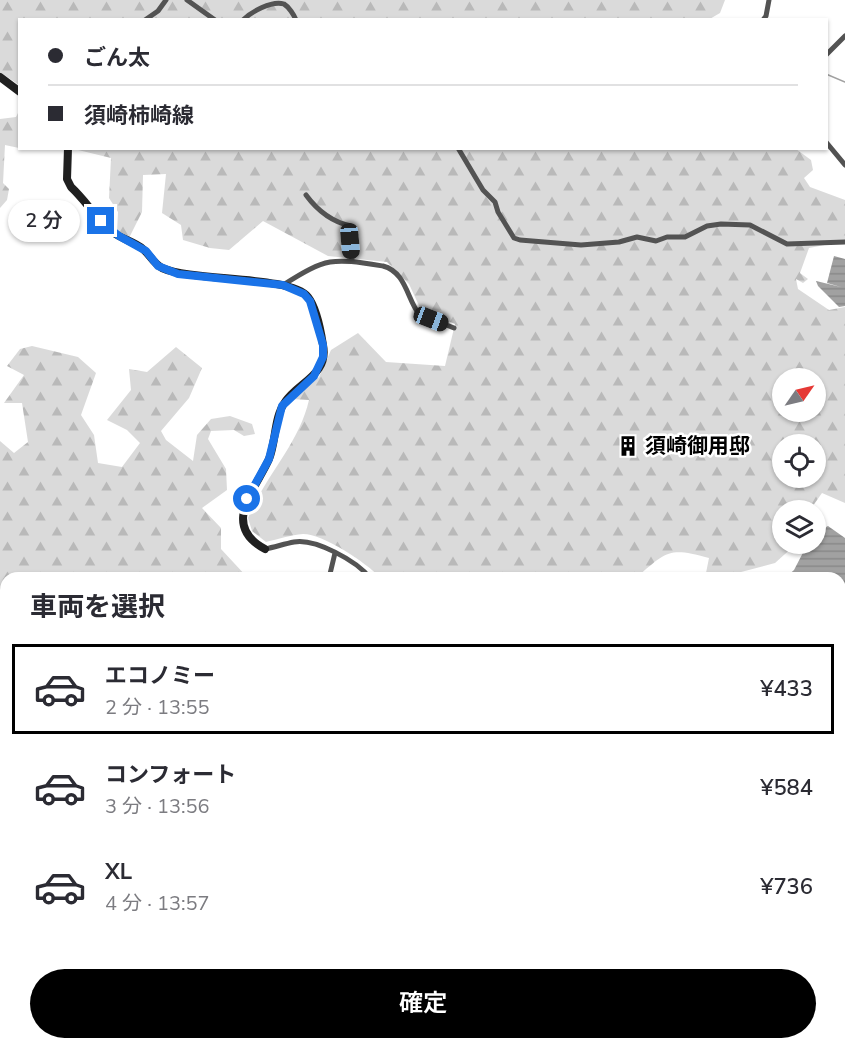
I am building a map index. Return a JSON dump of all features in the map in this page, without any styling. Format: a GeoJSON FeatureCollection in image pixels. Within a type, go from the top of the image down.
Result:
{"type":"FeatureCollection","features":[{"type":"Feature","properties":{"kind":"main road"},"geometry":{"type":"LineString","coordinates":[[0,77],[18,90]]}},
{"type":"Feature","properties":{"kind":"main road"},"geometry":{"type":"LineString","coordinates":[[68,150],[67,176],[71,187],[112,232],[139,246],[158,266],[178,274],[283,285],[308,297],[323,345],[323,357],[314,376],[282,406],[269,459],[244,506],[246,529],[258,544],[266,549]]}},
{"type":"Feature","properties":{"kind":"street"},"geometry":{"type":"LineString","coordinates":[[148,18],[158,11],[166,0]]}},
{"type":"Feature","properties":{"kind":"street"},"geometry":{"type":"LineString","coordinates":[[187,0],[212,18]]}},
{"type":"Feature","properties":{"kind":"street"},"geometry":{"type":"LineString","coordinates":[[764,18],[769,0]]}},
{"type":"Feature","properties":{"kind":"street"},"geometry":{"type":"LineString","coordinates":[[246,18],[256,10],[278,4],[289,8],[295,18]]}},
{"type":"Feature","properties":{"kind":"street"},"geometry":{"type":"LineString","coordinates":[[828,53],[845,36]]}},
{"type":"Feature","properties":{"kind":"street"},"geometry":{"type":"LineString","coordinates":[[828,144],[845,165]]}},
{"type":"Feature","properties":{"kind":"street"},"geometry":{"type":"LineString","coordinates":[[459,150],[483,190],[495,201],[498,212],[509,231],[514,238],[520,240],[581,245],[619,242],[638,237],[656,241],[667,237],[685,237],[707,226],[721,224],[750,225],[787,244],[845,242]]}},
{"type":"Feature","properties":{"kind":"street"},"geometry":{"type":"LineString","coordinates":[[306,195],[314,206],[337,224],[351,226],[352,259]]}},
{"type":"Feature","properties":{"kind":"street"},"geometry":{"type":"LineString","coordinates":[[283,285],[316,265],[337,259],[352,259],[390,267],[404,284],[419,314],[454,328]]}},
{"type":"Feature","properties":{"kind":"street"},"geometry":{"type":"LineString","coordinates":[[266,549],[295,542],[321,547],[359,566],[364,572]]}},
{"type":"Feature","properties":{"kind":"street"},"geometry":{"type":"LineString","coordinates":[[330,572],[335,553]]}},
{"type":"Feature","properties":{"kind":"green space"},"geometry":{"type":"Polygon","coordinates":[[[0,0],[725,0],[720,13],[711,18],[18,18],[18,84],[0,72],[0,0]]]}},
{"type":"Feature","properties":{"kind":"green space"},"geometry":{"type":"Polygon","coordinates":[[[18,113],[18,148],[5,145],[3,183],[9,189],[7,200],[0,208],[0,119],[16,117],[18,113]]]}},
{"type":"Feature","properties":{"kind":"green space"},"geometry":{"type":"Polygon","coordinates":[[[78,150],[797,150],[811,160],[813,170],[804,178],[810,187],[845,200],[845,241],[809,248],[800,273],[808,279],[803,283],[796,279],[798,289],[829,310],[845,307],[845,503],[822,493],[817,500],[772,500],[772,554],[785,554],[775,563],[741,572],[706,572],[709,558],[677,552],[662,557],[643,572],[374,572],[344,550],[312,535],[303,534],[266,542],[252,531],[248,518],[263,488],[290,446],[304,416],[309,400],[292,399],[319,377],[331,350],[358,333],[386,362],[445,366],[455,324],[421,310],[409,284],[387,262],[328,256],[263,221],[229,250],[210,248],[183,240],[181,225],[162,213],[166,174],[143,175],[142,212],[129,238],[117,232],[118,212],[109,198],[111,158],[78,150]]]}},
{"type":"Feature","properties":{"kind":"green space"},"geometry":{"type":"Polygon","coordinates":[[[32,346],[78,357],[96,373],[81,415],[94,435],[98,463],[122,467],[140,443],[127,430],[107,420],[131,390],[129,369],[147,372],[176,347],[202,368],[189,398],[161,431],[166,440],[193,461],[197,435],[211,419],[230,416],[252,424],[255,434],[244,436],[234,430],[211,431],[208,439],[226,469],[227,490],[202,508],[221,528],[221,549],[242,572],[0,572],[0,441],[14,453],[28,442],[22,403],[4,403],[24,375],[7,366],[20,349],[32,346]]]}},
{"type":"Feature","properties":{"kind":"shaded area"},"geometry":{"type":"Polygon","coordinates":[[[834,256],[845,259],[845,306],[839,307],[818,286],[816,281],[841,287],[827,283],[834,256]]]}},
{"type":"Feature","properties":{"kind":"shaded area"},"geometry":{"type":"Polygon","coordinates":[[[828,526],[845,538],[845,572],[792,572],[802,554],[826,554],[826,527],[828,526]]]}},
{"type":"Feature","properties":{"kind":"waterway"},"geometry":{"type":"LineString","coordinates":[[828,75],[845,82]]}},
{"type":"Feature","properties":{"kind":"place","name":"須崎御用邸"},"geometry":{"type":"Point","coordinates":[628,446]}},
{"type":"Feature","properties":{"kind":"route"},"geometry":{"type":"LineString","coordinates":[[101,221],[112,232],[146,251],[158,266],[178,274],[283,285],[308,297],[323,345],[323,357],[314,376],[282,406],[269,459],[247,499]]}}]}
